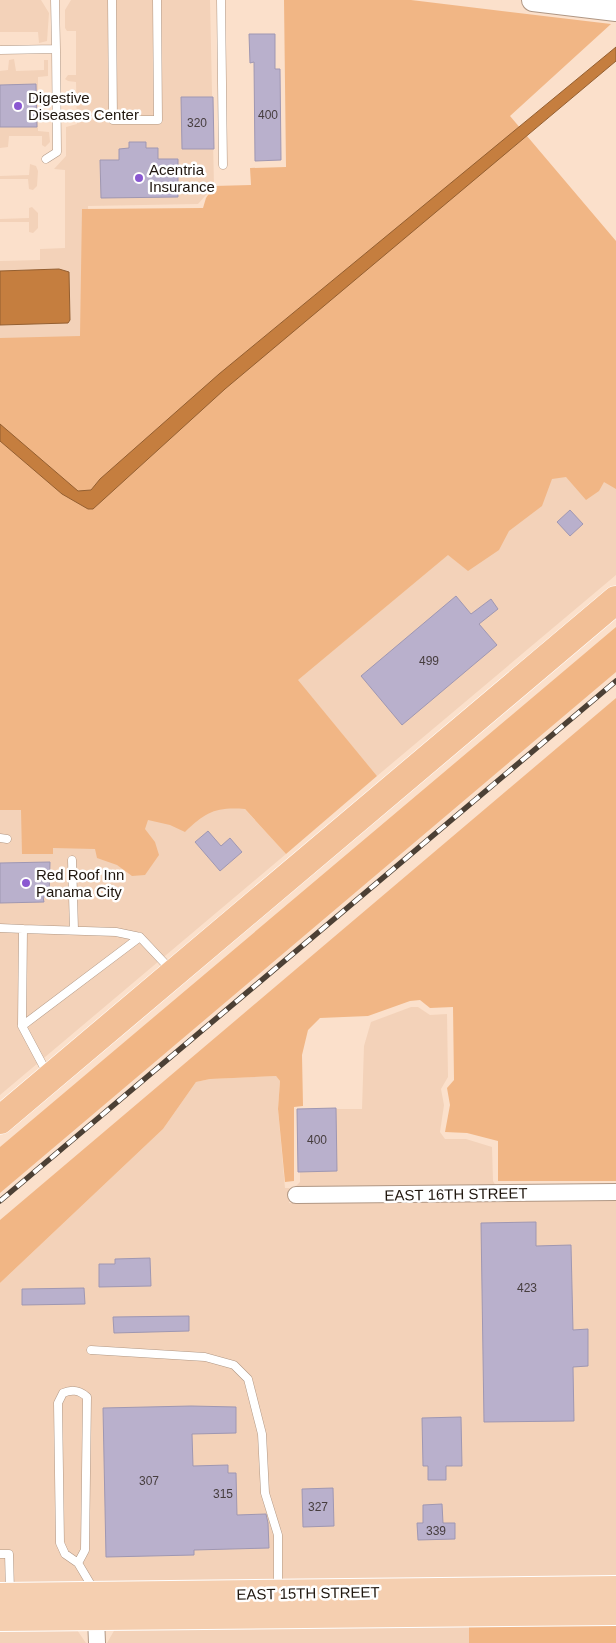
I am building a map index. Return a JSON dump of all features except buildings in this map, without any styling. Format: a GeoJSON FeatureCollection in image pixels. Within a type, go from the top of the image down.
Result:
{"type":"FeatureCollection","features":[{"type":"Feature","properties":{"kind":"highway"},"geometry":{"type":"LineString","coordinates":[[0,1120],[616,600]]}},
{"type":"Feature","properties":{"kind":"main road"},"geometry":{"type":"LineString","coordinates":[[532,0],[616,10]]}},
{"type":"Feature","properties":{"kind":"main road","name":"EAST 15TH STREET"},"geometry":{"type":"LineString","coordinates":[[3,1603],[96,1606],[286,1600],[607,1601]]}},
{"type":"Feature","properties":{"kind":"street","name":"EAST 16TH STREET"},"geometry":{"type":"LineString","coordinates":[[296,1195],[616,1192]]}},
{"type":"Feature","properties":{"kind":"street"},"geometry":{"type":"LineString","coordinates":[[96,1606],[97,1643]]}},
{"type":"Feature","properties":{"kind":"lane"},"geometry":{"type":"LineString","coordinates":[[46,159],[57,152],[55,0]]}},
{"type":"Feature","properties":{"kind":"lane"},"geometry":{"type":"LineString","coordinates":[[112,0],[113,120],[158,120],[157,0]]}},
{"type":"Feature","properties":{"kind":"lane"},"geometry":{"type":"LineString","coordinates":[[221,0],[223,165]]}},
{"type":"Feature","properties":{"kind":"lane"},"geometry":{"type":"LineString","coordinates":[[0,50],[56,49]]}},
{"type":"Feature","properties":{"kind":"lane"},"geometry":{"type":"LineString","coordinates":[[72,860],[74,930]]}},
{"type":"Feature","properties":{"kind":"lane"},"geometry":{"type":"LineString","coordinates":[[0,928],[116,932],[140,937],[174,973]]}},
{"type":"Feature","properties":{"kind":"lane"},"geometry":{"type":"LineString","coordinates":[[24,929],[22,1026],[49,1078]]}},
{"type":"Feature","properties":{"kind":"lane"},"geometry":{"type":"LineString","coordinates":[[22,1026],[140,937]]}},
{"type":"Feature","properties":{"kind":"lane"},"geometry":{"type":"LineString","coordinates":[[91,1350],[205,1357],[234,1365],[248,1379],[262,1434],[265,1493],[278,1535],[286,1600]]}},
{"type":"Feature","properties":{"kind":"lane"},"geometry":{"type":"LineString","coordinates":[[78,1563],[85,1550],[88,1412],[87,1397],[81,1392],[70,1390],[62,1393],[58,1403],[60,1543],[65,1554],[78,1563],[96,1606]]}},
{"type":"Feature","properties":{"kind":"lane"},"geometry":{"type":"LineString","coordinates":[[0,1554],[9,1554],[3,1603]]}},
{"type":"Feature","properties":{"kind":"shaded area"},"geometry":{"type":"Polygon","coordinates":[[[0,0],[41,0],[49,13],[47,41],[39,43],[38,32],[0,32],[0,0]]]}},
{"type":"Feature","properties":{"kind":"shaded area"},"geometry":{"type":"Polygon","coordinates":[[[71,0],[210,0],[214,186],[198,204],[88,206],[88,363],[0,364],[0,261],[40,260],[40,249],[65,248],[65,170],[54,169],[66,156],[66,127],[77,124],[76,82],[65,79],[68,75],[76,75],[76,31],[67,31],[65,28],[65,10],[71,0]]]}},
{"type":"Feature","properties":{"kind":"shaded area"},"geometry":{"type":"Polygon","coordinates":[[[284,0],[411,0],[611,24],[510,116],[616,241],[616,489],[604,482],[599,491],[586,500],[566,477],[552,479],[542,506],[509,531],[499,550],[468,571],[448,555],[298,680],[377,776],[286,854],[245,809],[226,809],[205,815],[185,832],[170,825],[148,820],[145,829],[155,842],[159,855],[145,875],[132,876],[117,865],[97,858],[95,849],[53,848],[53,854],[22,854],[21,810],[0,810],[0,338],[80,336],[82,209],[203,208],[206,198],[214,186],[251,185],[250,168],[286,167],[284,0]]]}},
{"type":"Feature","properties":{"kind":"shaded area"},"geometry":{"type":"Polygon","coordinates":[[[616,47],[616,61],[225,389],[93,509],[88,509],[62,494],[0,441],[0,424],[78,491],[91,490],[100,479],[219,374],[616,47]]]}},
{"type":"Feature","properties":{"kind":"shaded area"},"geometry":{"type":"Polygon","coordinates":[[[14,59],[16,71],[44,70],[44,60],[48,60],[48,76],[38,77],[38,131],[49,132],[50,142],[45,147],[42,145],[42,136],[9,136],[8,147],[0,148],[0,71],[8,70],[9,60],[14,59]]]}},
{"type":"Feature","properties":{"kind":"shaded area"},"geometry":{"type":"Polygon","coordinates":[[[30,164],[36,166],[38,171],[37,186],[33,190],[29,189],[28,179],[0,179],[0,176],[29,175],[30,164]]]}},
{"type":"Feature","properties":{"kind":"shaded area"},"geometry":{"type":"Polygon","coordinates":[[[32,207],[38,213],[38,228],[33,233],[29,232],[29,222],[0,222],[0,219],[29,218],[29,208],[32,207]]]}},
{"type":"Feature","properties":{"kind":"shaded area"},"geometry":{"type":"Polygon","coordinates":[[[59,269],[69,272],[70,320],[68,323],[0,325],[0,271],[59,269]]]}},
{"type":"Feature","properties":{"kind":"shaded area"},"geometry":{"type":"Polygon","coordinates":[[[569,431],[616,486],[616,575],[377,776],[289,670],[569,431]]]}},
{"type":"Feature","properties":{"kind":"shaded area"},"geometry":{"type":"Polygon","coordinates":[[[616,627],[616,672],[0,1193],[0,1147],[616,627]]]}},
{"type":"Feature","properties":{"kind":"shaded area"},"geometry":{"type":"Polygon","coordinates":[[[616,698],[616,1181],[498,1181],[498,1141],[467,1133],[445,1132],[450,1105],[447,1088],[454,1080],[453,1007],[430,1008],[420,1000],[410,1001],[368,1016],[320,1018],[308,1030],[302,1055],[303,1106],[294,1107],[294,1181],[285,1182],[278,1109],[280,1081],[276,1076],[210,1079],[196,1082],[163,1129],[0,1283],[0,1220],[616,698]]]}},
{"type":"Feature","properties":{"kind":"shaded area"},"geometry":{"type":"Polygon","coordinates":[[[242,806],[286,854],[0,1095],[0,810],[242,806]]]}},
{"type":"Feature","properties":{"kind":"shaded area"},"geometry":{"type":"Polygon","coordinates":[[[411,1007],[418,1007],[430,1015],[447,1014],[448,1077],[441,1089],[444,1105],[440,1132],[445,1139],[466,1139],[492,1147],[493,1181],[496,1186],[295,1187],[300,1182],[300,1113],[307,1109],[362,1109],[364,1046],[371,1022],[411,1007]]]}},
{"type":"Feature","properties":{"kind":"shaded area"},"geometry":{"type":"Polygon","coordinates":[[[276,1076],[280,1081],[278,1109],[285,1188],[289,1188],[289,1203],[616,1200],[616,1580],[0,1586],[0,1283],[163,1129],[196,1082],[210,1079],[276,1076]]]}},
{"type":"Feature","properties":{"kind":"shaded area"},"geometry":{"type":"Polygon","coordinates":[[[616,1622],[616,1643],[469,1643],[469,1623],[616,1622]]]}},
{"type":"Feature","properties":{"kind":"shaded area"},"geometry":{"type":"Polygon","coordinates":[[[469,1623],[469,1643],[107,1643],[115,1629],[469,1623]]]}},
{"type":"Feature","properties":{"kind":"shaded area"},"geometry":{"type":"Polygon","coordinates":[[[0,1628],[77,1630],[86,1643],[0,1643],[0,1628]]]}},
{"type":"Feature","properties":{"kind":"railway"},"geometry":{"type":"LineString","coordinates":[[0,1201],[616,681]]}},
{"type":"Feature","properties":{"kind":"place","name":"Digestive Diseases Center"},"geometry":{"type":"Point","coordinates":[18,106]}},
{"type":"Feature","properties":{"kind":"place","name":"Acentria Insurance"},"geometry":{"type":"Point","coordinates":[139,178]}},
{"type":"Feature","properties":{"kind":"place","name":"Red Roof Inn Panama City"},"geometry":{"type":"Point","coordinates":[26,883]}}]}
